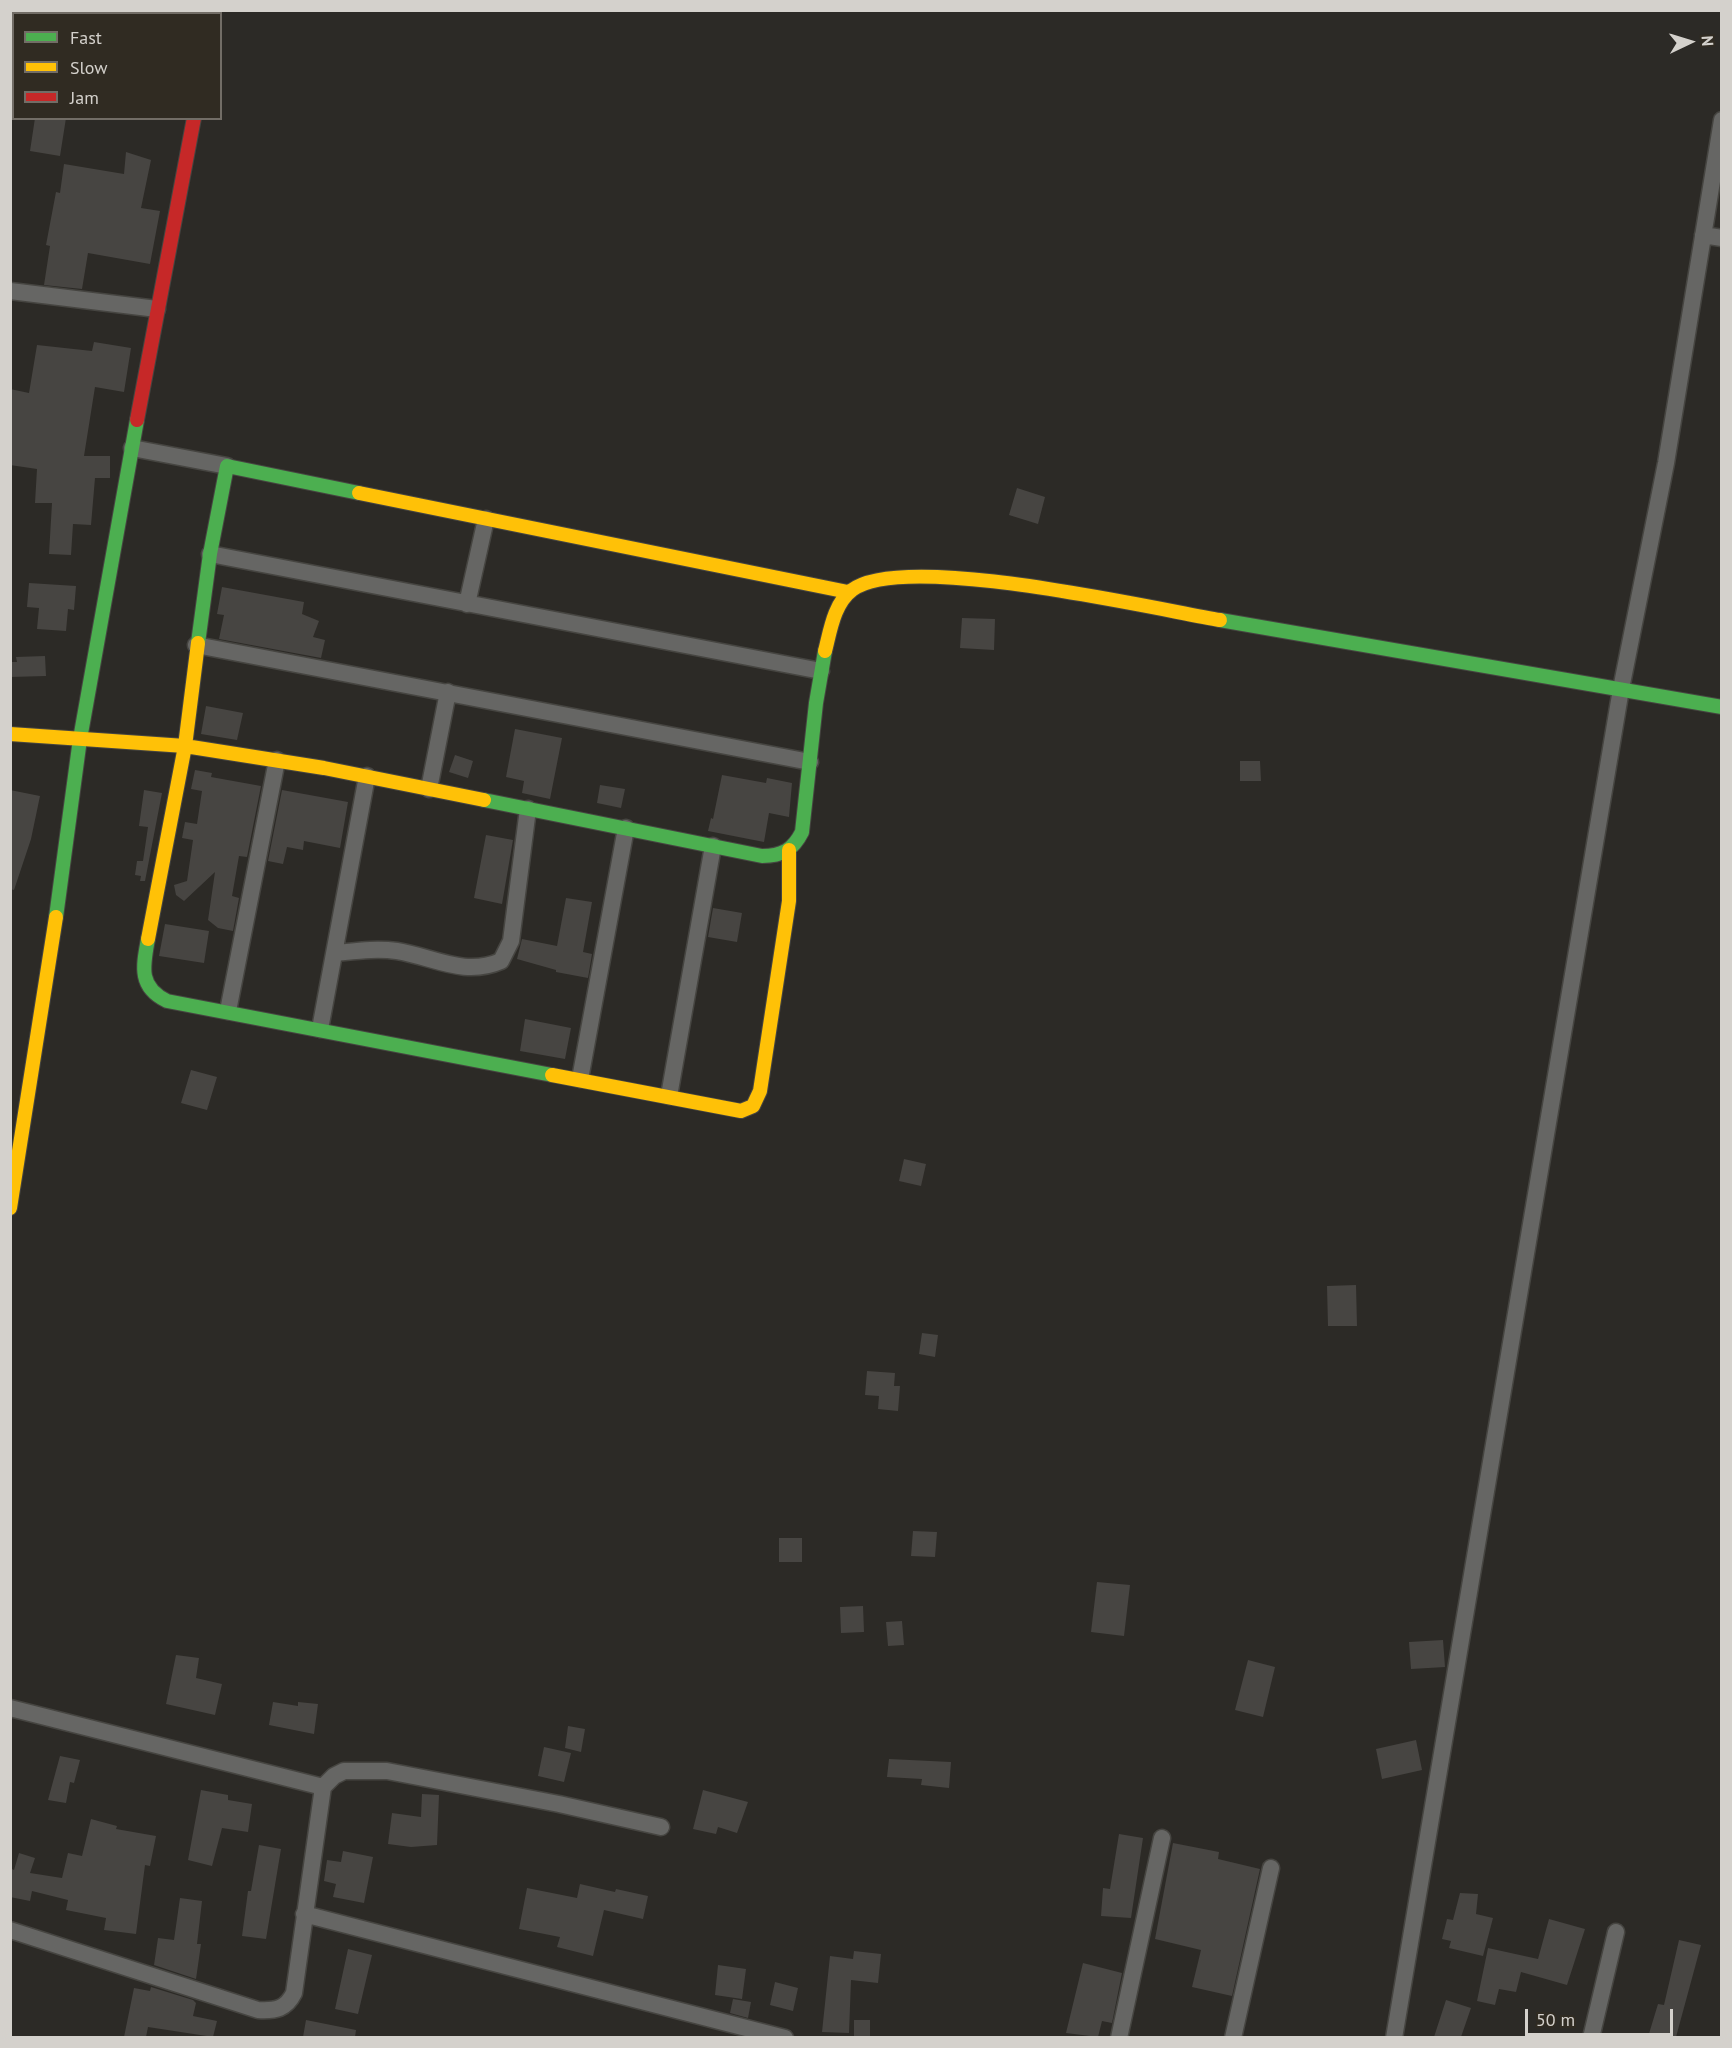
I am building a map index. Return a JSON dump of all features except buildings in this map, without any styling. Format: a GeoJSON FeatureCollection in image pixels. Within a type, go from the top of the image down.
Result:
{"type":"FeatureCollection","features":[{"type":"Feature","properties":{"kind":"street"},"geometry":{"type":"LineString","coordinates":[[10,1208],[68,845],[80,739],[157,309],[194,120]]}},
{"type":"Feature","properties":{"kind":"street"},"geometry":{"type":"LineString","coordinates":[[1394,2037],[1621,689],[1666,464],[1722,120]]}},
{"type":"Feature","properties":{"kind":"street"},"geometry":{"type":"LineString","coordinates":[[1703,235],[1722,238]]}},
{"type":"Feature","properties":{"kind":"street"},"geometry":{"type":"LineString","coordinates":[[10,291],[157,309]]}},
{"type":"Feature","properties":{"kind":"street"},"geometry":{"type":"LineString","coordinates":[[132,448],[848,592]]}},
{"type":"Feature","properties":{"kind":"street"},"geometry":{"type":"LineString","coordinates":[[226,466],[196,645],[185,746],[142,971],[145,984],[152,994],[167,1000],[741,1111],[753,1106],[760,1091],[789,901],[789,850]]}},
{"type":"Feature","properties":{"kind":"street"},"geometry":{"type":"LineString","coordinates":[[467,604],[486,519]]}},
{"type":"Feature","properties":{"kind":"street"},"geometry":{"type":"LineString","coordinates":[[210,554],[821,671]]}},
{"type":"Feature","properties":{"kind":"street"},"geometry":{"type":"LineString","coordinates":[[10,734],[185,746],[277,760],[779,857],[795,846],[801,832],[821,671],[827,636],[837,608],[848,592],[864,583],[936,575],[994,581],[1722,707]]}},
{"type":"Feature","properties":{"kind":"street"},"geometry":{"type":"LineString","coordinates":[[196,645],[810,762]]}},
{"type":"Feature","properties":{"kind":"street"},"geometry":{"type":"LineString","coordinates":[[429,789],[448,692]]}},
{"type":"Feature","properties":{"kind":"street"},"geometry":{"type":"LineString","coordinates":[[228,1011],[277,760]]}},
{"type":"Feature","properties":{"kind":"street"},"geometry":{"type":"LineString","coordinates":[[320,1029],[336,953],[367,776]]}},
{"type":"Feature","properties":{"kind":"street"},"geometry":{"type":"LineString","coordinates":[[336,953],[377,949],[398,951],[478,969],[501,961],[511,941],[528,808]]}},
{"type":"Feature","properties":{"kind":"street"},"geometry":{"type":"LineString","coordinates":[[580,1079],[626,828]]}},
{"type":"Feature","properties":{"kind":"street"},"geometry":{"type":"LineString","coordinates":[[669,1096],[713,846]]}},
{"type":"Feature","properties":{"kind":"street"},"geometry":{"type":"LineString","coordinates":[[10,1708],[323,1787]]}},
{"type":"Feature","properties":{"kind":"street"},"geometry":{"type":"LineString","coordinates":[[10,1930],[258,2010],[272,2011],[281,2009],[290,2002],[294,1992],[323,1787],[334,1776],[344,1771],[380,1770],[559,1804],[661,1827]]}},
{"type":"Feature","properties":{"kind":"street"},"geometry":{"type":"LineString","coordinates":[[1119,2037],[1162,1838]]}},
{"type":"Feature","properties":{"kind":"street"},"geometry":{"type":"LineString","coordinates":[[1233,2037],[1271,1868]]}},
{"type":"Feature","properties":{"kind":"street"},"geometry":{"type":"LineString","coordinates":[[304,1914],[785,2037]]}},
{"type":"Feature","properties":{"kind":"street"},"geometry":{"type":"LineString","coordinates":[[1591,2037],[1616,1932]]}},
{"type":"Feature","properties":{"kind":"traffic: fast"},"geometry":{"type":"LineString","coordinates":[[56,917],[80,739],[137,420]]}},
{"type":"Feature","properties":{"kind":"traffic: fast"},"geometry":{"type":"LineString","coordinates":[[198,643],[210,554],[227,466],[359,493]]}},
{"type":"Feature","properties":{"kind":"traffic: fast"},"geometry":{"type":"LineString","coordinates":[[1220,620],[1722,707]]}},
{"type":"Feature","properties":{"kind":"traffic: fast"},"geometry":{"type":"LineString","coordinates":[[484,800],[762,856],[786,851],[791,848],[802,832],[816,703],[825,651]]}},
{"type":"Feature","properties":{"kind":"traffic: fast"},"geometry":{"type":"LineString","coordinates":[[148,939],[144,967],[147,982],[151,989],[167,1001],[552,1075]]}},
{"type":"Feature","properties":{"kind":"traffic: slow"},"geometry":{"type":"LineString","coordinates":[[359,493],[848,592]]}},
{"type":"Feature","properties":{"kind":"traffic: slow"},"geometry":{"type":"LineString","coordinates":[[825,651],[841,602],[852,590],[880,580],[921,577],[972,579],[1086,595],[1220,620]]}},
{"type":"Feature","properties":{"kind":"traffic: slow"},"geometry":{"type":"LineString","coordinates":[[148,939],[185,746],[198,643]]}},
{"type":"Feature","properties":{"kind":"traffic: slow"},"geometry":{"type":"LineString","coordinates":[[10,734],[185,746],[324,768],[484,800]]}},
{"type":"Feature","properties":{"kind":"traffic: slow"},"geometry":{"type":"LineString","coordinates":[[552,1075],[741,1111],[753,1106],[760,1091],[789,901],[789,850]]}},
{"type":"Feature","properties":{"kind":"traffic: slow"},"geometry":{"type":"LineString","coordinates":[[10,1208],[56,917]]}},
{"type":"Feature","properties":{"kind":"traffic: jam"},"geometry":{"type":"LineString","coordinates":[[137,420],[194,120]]}}]}
